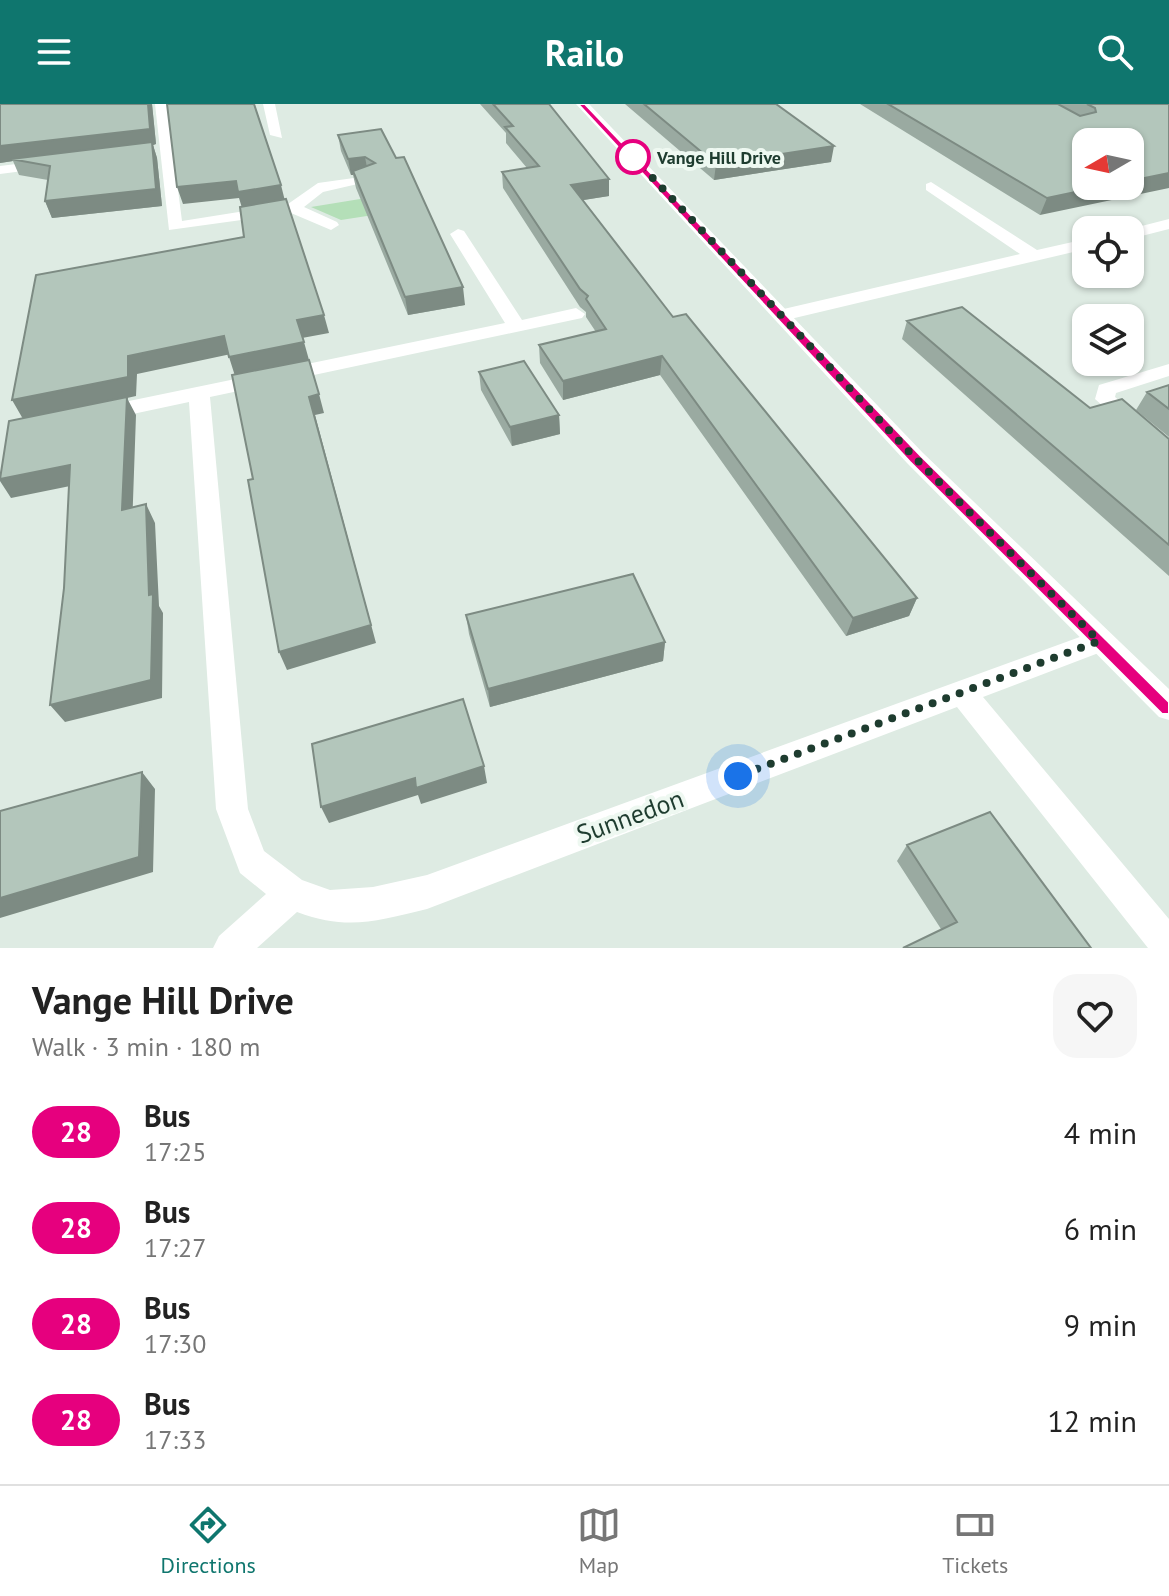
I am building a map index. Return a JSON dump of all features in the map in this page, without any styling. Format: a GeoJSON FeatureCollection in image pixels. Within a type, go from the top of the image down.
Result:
{"type":"FeatureCollection","features":[{"type":"Feature","properties":{"kind":"street"},"geometry":{"type":"LineString","coordinates":[[269,104],[277,135]]}},
{"type":"Feature","properties":{"kind":"street"},"geometry":{"type":"LineString","coordinates":[[582,104],[915,458],[1169,708]]}},
{"type":"Feature","properties":{"kind":"street"},"geometry":{"type":"LineString","coordinates":[[167,105],[158,151],[175,227],[293,208],[318,188],[368,180]]}},
{"type":"Feature","properties":{"kind":"street"},"geometry":{"type":"LineString","coordinates":[[0,170],[60,163]]}},
{"type":"Feature","properties":{"kind":"street"},"geometry":{"type":"LineString","coordinates":[[931,187],[1034,256]]}},
{"type":"Feature","properties":{"kind":"street"},"geometry":{"type":"LineString","coordinates":[[293,208],[331,225]]}},
{"type":"Feature","properties":{"kind":"street"},"geometry":{"type":"LineString","coordinates":[[1144,230],[1169,224]]}},
{"type":"Feature","properties":{"kind":"street"},"geometry":{"type":"LineString","coordinates":[[458,234],[517,327]]}},
{"type":"Feature","properties":{"kind":"street"},"geometry":{"type":"LineString","coordinates":[[782,315],[1072,247]]}},
{"type":"Feature","properties":{"kind":"street"},"geometry":{"type":"LineString","coordinates":[[76,418],[576,314]]}},
{"type":"Feature","properties":{"kind":"street"},"geometry":{"type":"LineString","coordinates":[[1169,370],[1106,389],[1105,399],[1169,452]]}},
{"type":"Feature","properties":{"kind":"street","name":"Sunnedon"},"geometry":{"type":"LineString","coordinates":[[199,394],[232,809],[252,862],[292,893],[330,907],[373,904],[427,892],[964,694],[1099,641]]}},
{"type":"Feature","properties":{"kind":"street"},"geometry":{"type":"LineString","coordinates":[[964,694],[1169,946]]}},
{"type":"Feature","properties":{"kind":"street"},"geometry":{"type":"LineString","coordinates":[[231,948],[292,893]]}},
{"type":"Feature","properties":{"kind":"green space"},"geometry":{"type":"Polygon","coordinates":[[[403,192],[412,209],[341,220],[311,207],[403,192]]]}},
{"type":"Feature","properties":{"kind":"building"},"geometry":{"type":"Polygon","coordinates":[[[0,104],[148,104],[150,129],[0,146],[0,104]]]}},
{"type":"Feature","properties":{"kind":"building"},"geometry":{"type":"Polygon","coordinates":[[[167,104],[254,104],[281,185],[238,192],[236,181],[177,187],[167,104]]]}},
{"type":"Feature","properties":{"kind":"building"},"geometry":{"type":"Polygon","coordinates":[[[493,104],[549,104],[609,179],[571,185],[673,317],[686,314],[917,598],[853,618],[662,356],[563,381],[539,345],[606,329],[586,299],[588,296],[580,289],[502,172],[539,166],[505,127],[513,126],[493,104]]]}},
{"type":"Feature","properties":{"kind":"building"},"geometry":{"type":"Polygon","coordinates":[[[644,104],[776,104],[834,146],[716,164],[644,104]]]}},
{"type":"Feature","properties":{"kind":"building"},"geometry":{"type":"Polygon","coordinates":[[[888,104],[1058,104],[1080,116],[1096,112],[1087,104],[1169,104],[1169,173],[1144,178],[1144,128],[1072,128],[1072,193],[1047,198],[888,104]]]}},
{"type":"Feature","properties":{"kind":"building"},"geometry":{"type":"Polygon","coordinates":[[[381,129],[396,158],[404,157],[463,287],[405,297],[353,171],[375,163],[365,157],[348,159],[338,135],[381,129]]]}},
{"type":"Feature","properties":{"kind":"building"},"geometry":{"type":"Polygon","coordinates":[[[152,142],[156,189],[45,201],[50,166],[11,159],[152,142]]]}},
{"type":"Feature","properties":{"kind":"building"},"geometry":{"type":"Polygon","coordinates":[[[286,199],[324,315],[297,320],[304,342],[229,357],[224,336],[128,356],[128,377],[12,400],[36,275],[244,237],[240,207],[286,199]]]}},
{"type":"Feature","properties":{"kind":"building"},"geometry":{"type":"Polygon","coordinates":[[[962,307],[1090,408],[1122,399],[1169,439],[1169,545],[907,321],[962,307]]]}},
{"type":"Feature","properties":{"kind":"building"},"geometry":{"type":"Polygon","coordinates":[[[309,360],[319,394],[309,397],[371,625],[279,652],[248,480],[253,479],[232,375],[309,360]]]}},
{"type":"Feature","properties":{"kind":"building"},"geometry":{"type":"Polygon","coordinates":[[[524,361],[559,415],[510,427],[479,372],[524,361]]]}},
{"type":"Feature","properties":{"kind":"building"},"geometry":{"type":"Polygon","coordinates":[[[1169,385],[1169,409],[1147,392],[1169,385]]]}},
{"type":"Feature","properties":{"kind":"building"},"geometry":{"type":"Polygon","coordinates":[[[127,397],[122,510],[146,504],[149,595],[153,594],[151,680],[50,705],[64,588],[70,465],[0,479],[9,421],[127,397]]]}},
{"type":"Feature","properties":{"kind":"building"},"geometry":{"type":"Polygon","coordinates":[[[633,574],[665,642],[488,689],[466,615],[633,574]]]}},
{"type":"Feature","properties":{"kind":"building"},"geometry":{"type":"Polygon","coordinates":[[[463,699],[484,766],[416,788],[415,778],[321,807],[312,744],[463,699]]]}},
{"type":"Feature","properties":{"kind":"building"},"geometry":{"type":"Polygon","coordinates":[[[142,772],[139,857],[0,898],[0,811],[142,772]]]}},
{"type":"Feature","properties":{"kind":"building"},"geometry":{"type":"Polygon","coordinates":[[[990,812],[1091,948],[903,948],[957,922],[907,845],[990,812]]]}},
{"type":"Feature","properties":{"kind":"bus line","name":"28"},"geometry":{"type":"LineString","coordinates":[[582,104],[915,458],[1169,708]]}},
{"type":"Feature","properties":{"kind":"place","name":"Vange Hill Drive"},"geometry":{"type":"Point","coordinates":[633,157]}},
{"type":"Feature","properties":{"kind":"route"},"geometry":{"type":"LineString","coordinates":[[633,157],[915,458],[1099,641],[738,776]]}}]}
